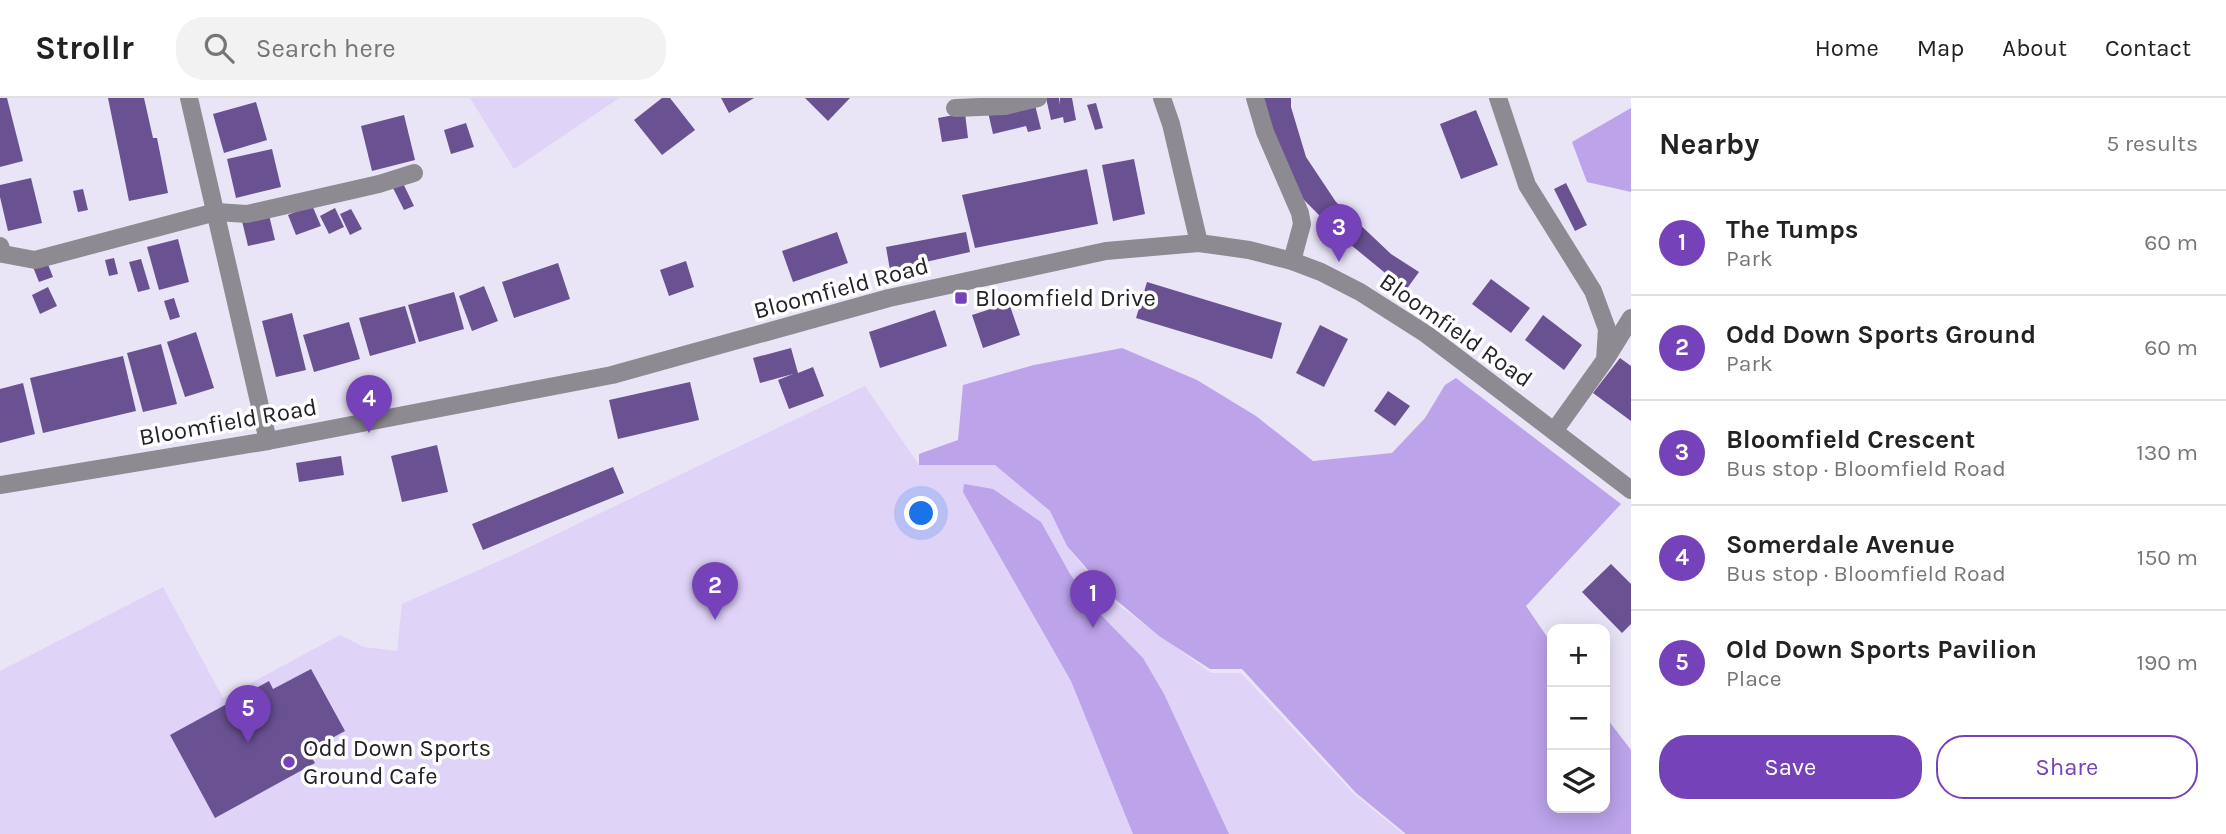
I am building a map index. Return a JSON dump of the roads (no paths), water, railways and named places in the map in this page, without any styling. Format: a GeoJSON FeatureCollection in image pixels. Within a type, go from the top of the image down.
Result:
{"type":"FeatureCollection","features":[{"type":"Feature","properties":{"kind":"street"},"geometry":{"type":"LineString","coordinates":[[189,98],[268,441]]}},
{"type":"Feature","properties":{"kind":"street"},"geometry":{"type":"LineString","coordinates":[[956,108],[1004,106],[1038,98]]}},
{"type":"Feature","properties":{"kind":"street"},"geometry":{"type":"LineString","coordinates":[[1161,98],[1171,124],[1199,243]]}},
{"type":"Feature","properties":{"kind":"street"},"geometry":{"type":"LineString","coordinates":[[1255,98],[1269,144],[1300,214],[1302,224],[1292,261]]}},
{"type":"Feature","properties":{"kind":"street"},"geometry":{"type":"LineString","coordinates":[[1498,98],[1527,185],[1592,290],[1607,329],[1605,360]]}},
{"type":"Feature","properties":{"kind":"street"},"geometry":{"type":"LineString","coordinates":[[0,246],[3,254],[35,260],[216,212],[247,215],[379,184],[414,173]]}},
{"type":"Feature","properties":{"kind":"street","name":"Bloomfield Road"},"geometry":{"type":"LineString","coordinates":[[0,485],[268,441],[612,375],[890,298],[1093,254],[1199,243],[1248,250],[1292,261],[1350,287],[1426,334],[1631,490]]}},
{"type":"Feature","properties":{"kind":"street"},"geometry":{"type":"LineString","coordinates":[[1555,430],[1631,318]]}},
{"type":"Feature","properties":{"kind":"place","name":"Bloomfield Crescent"},"geometry":{"type":"Point","coordinates":[1339,262]}},
{"type":"Feature","properties":{"kind":"place","name":"Bloomfield Drive"},"geometry":{"type":"Point","coordinates":[961,298]}},
{"type":"Feature","properties":{"kind":"place","name":"Somerdale Avenue"},"geometry":{"type":"Point","coordinates":[369,433]}},
{"type":"Feature","properties":{"kind":"place","name":"Odd Down Sports Ground"},"geometry":{"type":"Point","coordinates":[715,620]}},
{"type":"Feature","properties":{"kind":"place","name":"The Tumps"},"geometry":{"type":"Point","coordinates":[1093,628]}},
{"type":"Feature","properties":{"kind":"place","name":"Old Down Sports Pavilion"},"geometry":{"type":"Point","coordinates":[248,743]}},
{"type":"Feature","properties":{"kind":"place","name":"Odd Down Sports Ground Cafe"},"geometry":{"type":"Point","coordinates":[289,762]}}]}
